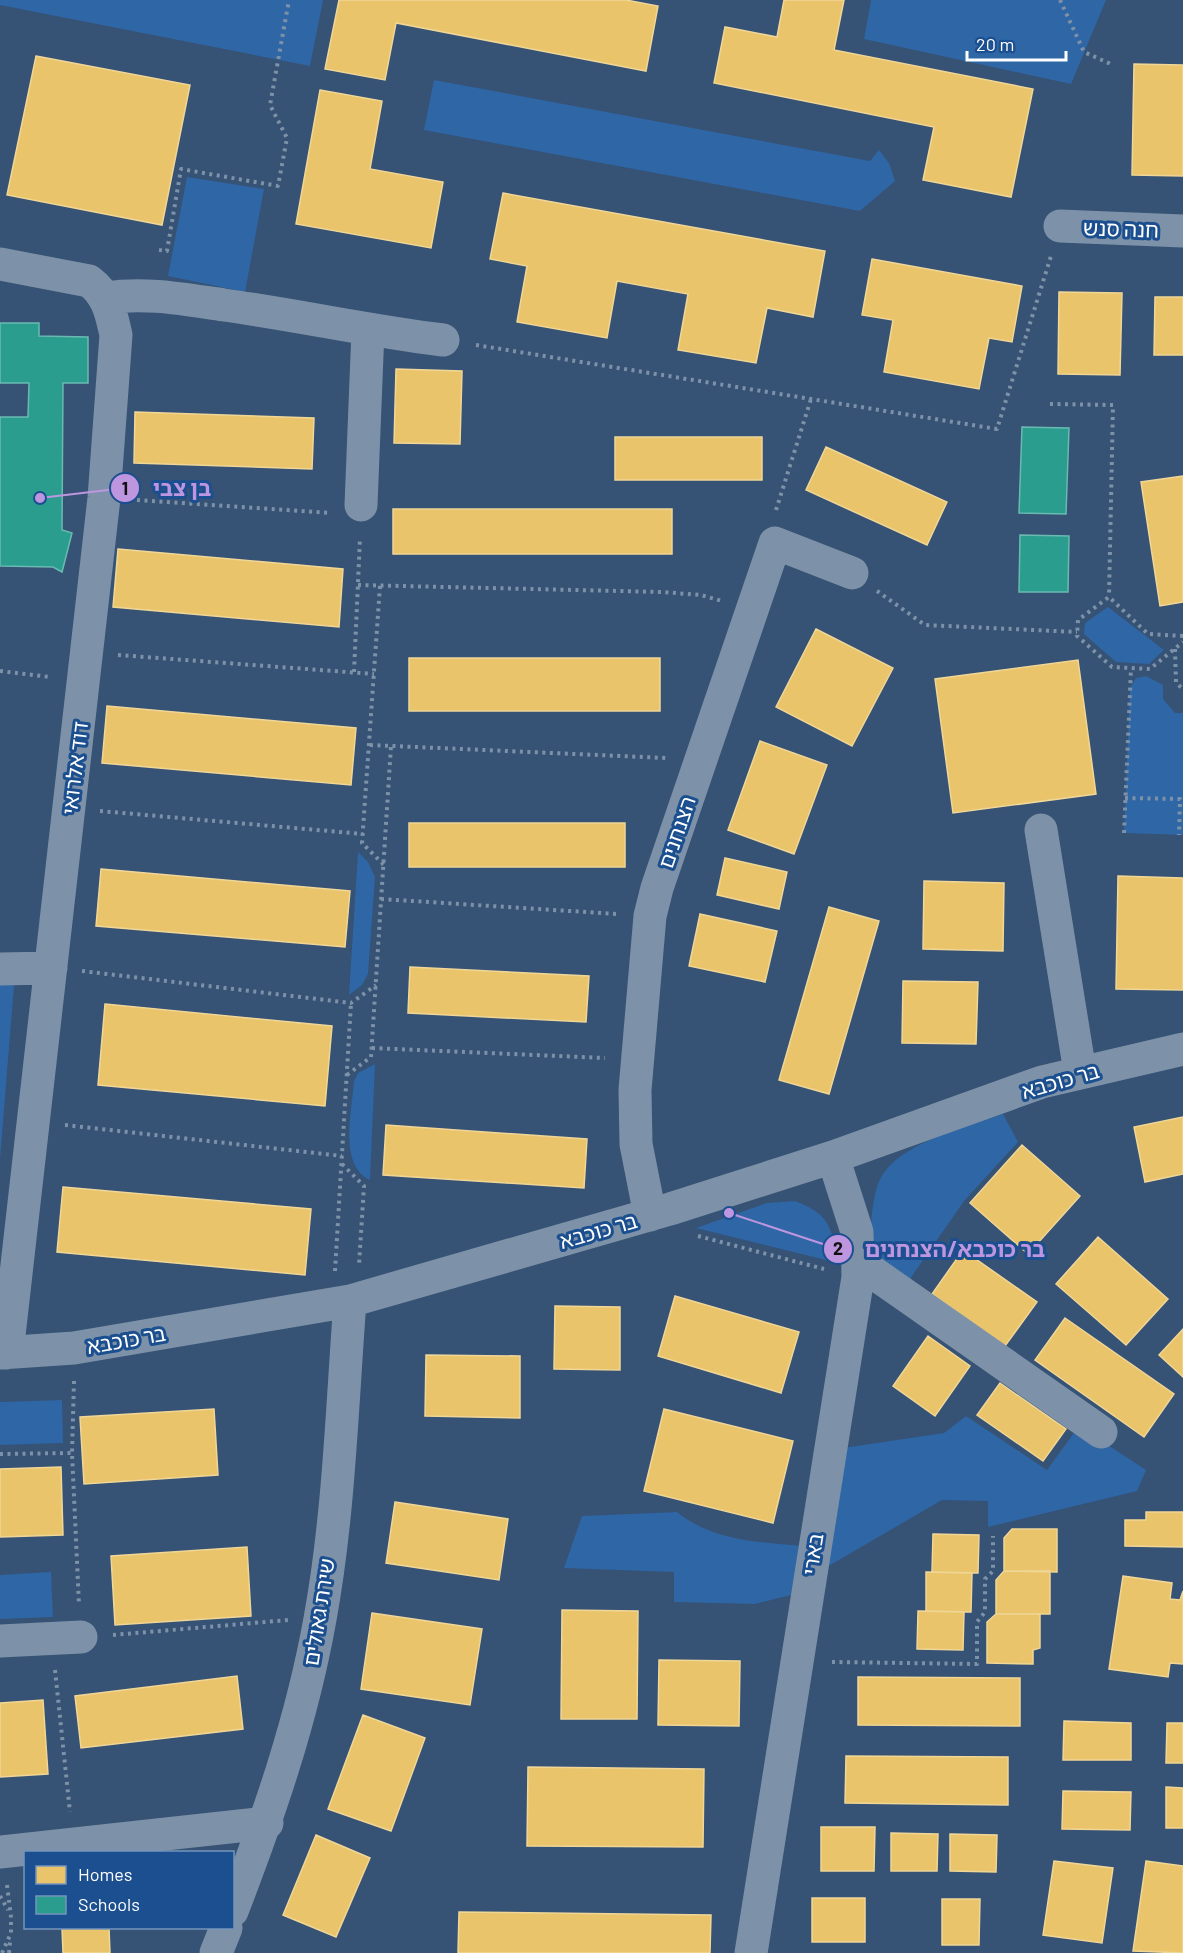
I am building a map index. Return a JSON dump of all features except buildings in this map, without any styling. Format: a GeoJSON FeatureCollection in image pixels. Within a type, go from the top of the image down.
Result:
{"type":"FeatureCollection","features":[{"type":"Feature","properties":{"kind":"street","name":"חנה סנש"},"geometry":{"type":"LineString","coordinates":[[1060,226],[1183,231]]}},
{"type":"Feature","properties":{"kind":"street"},"geometry":{"type":"LineString","coordinates":[[0,264],[89,281],[105,298],[144,294],[255,309],[368,330],[443,340]]}},
{"type":"Feature","properties":{"kind":"street","name":"דוד אלרואי"},"geometry":{"type":"LineString","coordinates":[[3,1353],[70,808],[104,498],[116,335],[111,309],[105,298]]}},
{"type":"Feature","properties":{"kind":"street"},"geometry":{"type":"LineString","coordinates":[[361,510],[368,330]]}},
{"type":"Feature","properties":{"kind":"street"},"geometry":{"type":"LineString","coordinates":[[775,543],[852,573]]}},
{"type":"Feature","properties":{"kind":"street","name":"הצנחנים"},"geometry":{"type":"LineString","coordinates":[[660,1212],[636,1144],[635,1090],[650,916],[775,543]]}},
{"type":"Feature","properties":{"kind":"street"},"geometry":{"type":"LineString","coordinates":[[1041,830],[1080,1072]]}},
{"type":"Feature","properties":{"kind":"street"},"geometry":{"type":"LineString","coordinates":[[0,969],[51,968]]}},
{"type":"Feature","properties":{"kind":"street","name":"בר כוכבא"},"geometry":{"type":"LineString","coordinates":[[3,1353],[74,1348],[346,1302],[660,1212],[833,1157],[1042,1082],[1183,1049]]}},
{"type":"Feature","properties":{"kind":"street","name":"בארי"},"geometry":{"type":"LineString","coordinates":[[751,1953],[858,1270],[857,1232],[833,1157]]}},
{"type":"Feature","properties":{"kind":"street"},"geometry":{"type":"LineString","coordinates":[[858,1270],[1101,1432]]}},
{"type":"Feature","properties":{"kind":"street","name":"שירת גאולים"},"geometry":{"type":"LineString","coordinates":[[234,1906],[267,1823],[299,1716],[320,1617],[335,1498],[346,1302]]}},
{"type":"Feature","properties":{"kind":"street"},"geometry":{"type":"LineString","coordinates":[[0,1641],[66,1639]]}},
{"type":"Feature","properties":{"kind":"street"},"geometry":{"type":"LineString","coordinates":[[0,1852],[267,1823]]}},
{"type":"Feature","properties":{"kind":"street"},"geometry":{"type":"LineString","coordinates":[[216,1953],[226,1929]]}},
{"type":"Feature","properties":{"kind":"path"},"geometry":{"type":"LineString","coordinates":[[159,250],[167,251],[181,169],[278,186],[287,138],[270,105],[289,0]]}},
{"type":"Feature","properties":{"kind":"path"},"geometry":{"type":"LineString","coordinates":[[1060,0],[1084,52],[1113,65]]}},
{"type":"Feature","properties":{"kind":"path"},"geometry":{"type":"LineString","coordinates":[[443,340],[997,429],[1060,226]]}},
{"type":"Feature","properties":{"kind":"path"},"geometry":{"type":"LineString","coordinates":[[775,543],[766,539],[811,399]]}},
{"type":"Feature","properties":{"kind":"path"},"geometry":{"type":"LineString","coordinates":[[1050,404],[1113,405],[1109,597],[1148,634],[1183,636]]}},
{"type":"Feature","properties":{"kind":"path"},"geometry":{"type":"LineString","coordinates":[[134,500],[361,510],[354,672]]}},
{"type":"Feature","properties":{"kind":"path"},"geometry":{"type":"LineString","coordinates":[[852,573],[926,625],[1077,632]]}},
{"type":"Feature","properties":{"kind":"path"},"geometry":{"type":"LineString","coordinates":[[358,585],[701,595],[736,605],[751,615]]}},
{"type":"Feature","properties":{"kind":"path"},"geometry":{"type":"LineString","coordinates":[[380,586],[362,843],[384,865]]}},
{"type":"Feature","properties":{"kind":"path"},"geometry":{"type":"LineString","coordinates":[[1109,597],[1078,620],[1077,636],[1112,667],[1150,669],[1183,642]]}},
{"type":"Feature","properties":{"kind":"path"},"geometry":{"type":"LineString","coordinates":[[1175,649],[1176,683],[1183,689]]}},
{"type":"Feature","properties":{"kind":"path"},"geometry":{"type":"LineString","coordinates":[[0,671],[86,667],[374,674]]}},
{"type":"Feature","properties":{"kind":"path"},"geometry":{"type":"LineString","coordinates":[[1124,833],[1131,668]]}},
{"type":"Feature","properties":{"kind":"path"},"geometry":{"type":"LineString","coordinates":[[370,746],[702,759]]}},
{"type":"Feature","properties":{"kind":"path"},"geometry":{"type":"LineString","coordinates":[[347,1075],[372,1057],[391,746]]}},
{"type":"Feature","properties":{"kind":"path"},"geometry":{"type":"LineString","coordinates":[[1125,798],[1180,799],[1179,835]]}},
{"type":"Feature","properties":{"kind":"path"},"geometry":{"type":"LineString","coordinates":[[70,808],[363,834]]}},
{"type":"Feature","properties":{"kind":"path"},"geometry":{"type":"LineString","coordinates":[[381,899],[650,916]]}},
{"type":"Feature","properties":{"kind":"path"},"geometry":{"type":"LineString","coordinates":[[51,968],[351,1002],[376,986]]}},
{"type":"Feature","properties":{"kind":"path"},"geometry":{"type":"LineString","coordinates":[[346,1302],[342,1156],[351,1002]]}},
{"type":"Feature","properties":{"kind":"path"},"geometry":{"type":"LineString","coordinates":[[372,1048],[638,1059]]}},
{"type":"Feature","properties":{"kind":"path"},"geometry":{"type":"LineString","coordinates":[[33,1121],[342,1156]]}},
{"type":"Feature","properties":{"kind":"path"},"geometry":{"type":"LineString","coordinates":[[342,1164],[364,1186],[346,1302]]}},
{"type":"Feature","properties":{"kind":"path"},"geometry":{"type":"LineString","coordinates":[[660,1212],[674,1230],[858,1270]]}},
{"type":"Feature","properties":{"kind":"path"},"geometry":{"type":"LineString","coordinates":[[74,1381],[66,1639],[74,1845]]}},
{"type":"Feature","properties":{"kind":"path"},"geometry":{"type":"LineString","coordinates":[[0,1454],[72,1453]]}},
{"type":"Feature","properties":{"kind":"path"},"geometry":{"type":"LineString","coordinates":[[795,1661],[977,1664],[977,1622],[985,1612],[985,1579],[993,1571],[993,1536]]}},
{"type":"Feature","properties":{"kind":"path"},"geometry":{"type":"LineString","coordinates":[[66,1639],[320,1617]]}},
{"type":"Feature","properties":{"kind":"path"},"geometry":{"type":"LineString","coordinates":[[0,1896],[11,1917],[9,1953]]}},
{"type":"Feature","properties":{"kind":"path"},"geometry":{"type":"LineString","coordinates":[[2,1953],[11,1933]]}},
{"type":"Feature","properties":{"kind":"shaded area"},"geometry":{"type":"Polygon","coordinates":[[[0,0],[323,0],[310,66],[0,5],[0,0]]]}},
{"type":"Feature","properties":{"kind":"shaded area"},"geometry":{"type":"Polygon","coordinates":[[[871,0],[1106,0],[1071,84],[864,39],[871,0]]]}},
{"type":"Feature","properties":{"kind":"shaded area"},"geometry":{"type":"Polygon","coordinates":[[[434,80],[870,161],[879,150],[889,163],[895,181],[860,211],[424,130],[434,80]]]}},
{"type":"Feature","properties":{"kind":"shaded area"},"geometry":{"type":"Polygon","coordinates":[[[187,177],[264,189],[245,292],[168,276],[187,177]]]}},
{"type":"Feature","properties":{"kind":"shaded area"},"geometry":{"type":"Polygon","coordinates":[[[1108,607],[1164,650],[1149,664],[1116,662],[1084,634],[1085,623],[1108,607]]]}},
{"type":"Feature","properties":{"kind":"shaded area"},"geometry":{"type":"Polygon","coordinates":[[[1146,676],[1163,685],[1163,699],[1175,713],[1183,713],[1183,835],[1124,833],[1130,688],[1136,678],[1146,676]]]}},
{"type":"Feature","properties":{"kind":"shaded area"},"geometry":{"type":"Polygon","coordinates":[[[358,852],[368,862],[375,877],[368,974],[362,985],[349,995],[358,852]]]}},
{"type":"Feature","properties":{"kind":"shaded area"},"geometry":{"type":"Polygon","coordinates":[[[0,984],[14,985],[0,1160],[0,984]]]}},
{"type":"Feature","properties":{"kind":"shaded area"},"geometry":{"type":"Polygon","coordinates":[[[375,1064],[370,1180],[360,1173],[354,1163],[349,1136],[354,1081],[358,1073],[375,1064]]]}},
{"type":"Feature","properties":{"kind":"shaded area"},"geometry":{"type":"Polygon","coordinates":[[[1003,1114],[1018,1142],[964,1201],[910,1279],[869,1252],[876,1190],[883,1174],[893,1163],[921,1144],[938,1136],[1003,1114]]]}},
{"type":"Feature","properties":{"kind":"shaded area"},"geometry":{"type":"Polygon","coordinates":[[[795,1201],[816,1212],[828,1224],[838,1263],[696,1228],[767,1203],[795,1201]]]}},
{"type":"Feature","properties":{"kind":"shaded area"},"geometry":{"type":"Polygon","coordinates":[[[62,1400],[63,1443],[0,1445],[0,1402],[62,1400]]]}},
{"type":"Feature","properties":{"kind":"shaded area"},"geometry":{"type":"Polygon","coordinates":[[[966,1416],[1047,1470],[1079,1426],[1146,1470],[1137,1491],[988,1527],[988,1501],[942,1500],[820,1571],[843,1448],[944,1433],[966,1416]]]}},
{"type":"Feature","properties":{"kind":"shaded area"},"geometry":{"type":"Polygon","coordinates":[[[677,1512],[691,1522],[721,1534],[753,1541],[802,1546],[795,1594],[755,1604],[674,1602],[674,1572],[564,1568],[582,1516],[677,1512]]]}},
{"type":"Feature","properties":{"kind":"shaded area"},"geometry":{"type":"Polygon","coordinates":[[[51,1572],[53,1617],[0,1619],[0,1575],[51,1572]]]}},
{"type":"Feature","properties":{"kind":"place","name":"בן צבי"},"geometry":{"type":"Point","coordinates":[40,498]}},
{"type":"Feature","properties":{"kind":"place","name":"בר כוכבא/הצנחנים"},"geometry":{"type":"Point","coordinates":[729,1213]}}]}
